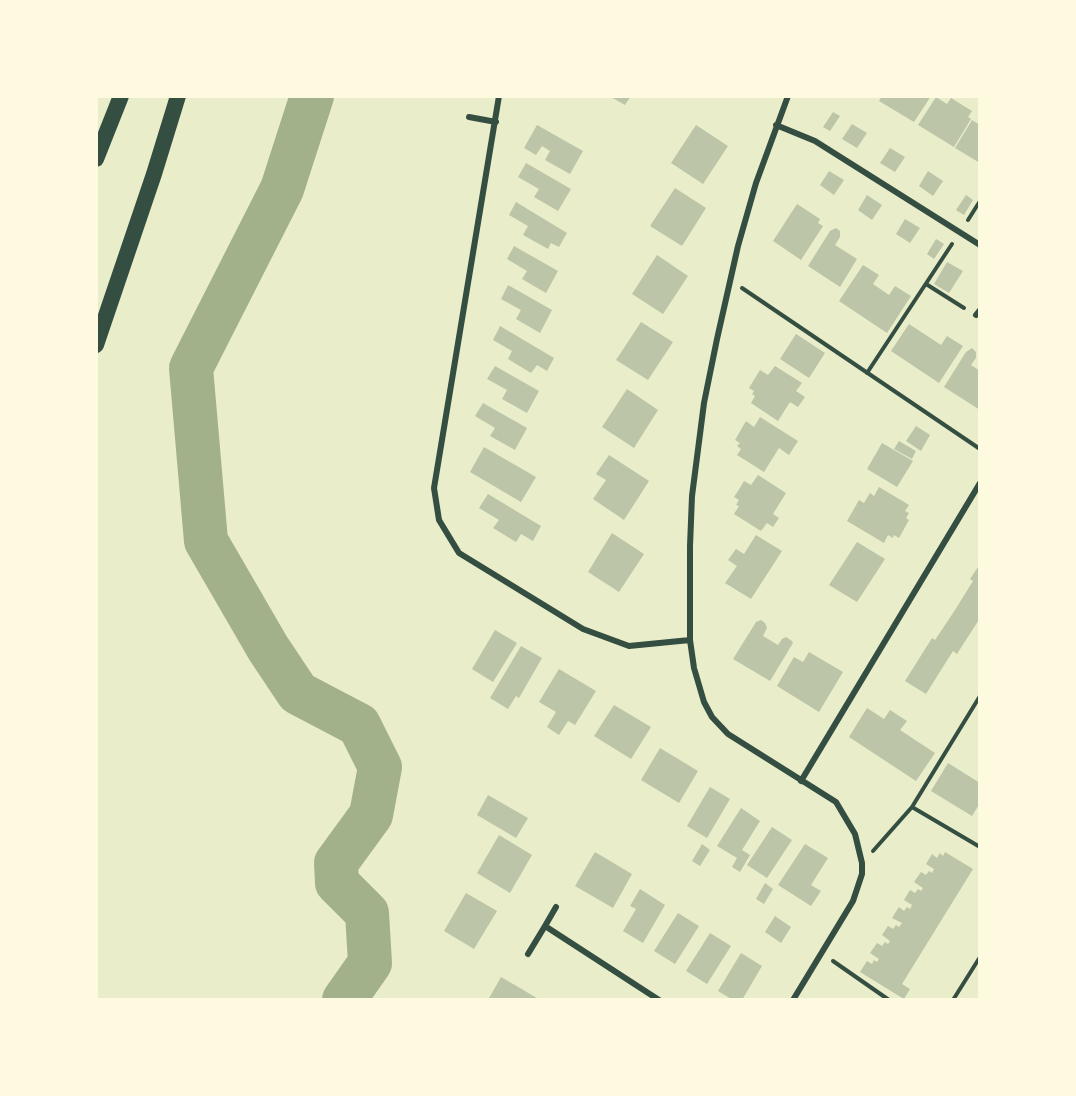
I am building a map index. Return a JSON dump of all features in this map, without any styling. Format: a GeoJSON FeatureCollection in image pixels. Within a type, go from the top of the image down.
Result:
{"type":"FeatureCollection","features":[{"type":"Feature","properties":{"kind":"highway"},"geometry":{"type":"LineString","coordinates":[[96,159],[121,96]]}},
{"type":"Feature","properties":{"kind":"highway"},"geometry":{"type":"LineString","coordinates":[[96,345],[178,96]]}},
{"type":"Feature","properties":{"kind":"street"},"geometry":{"type":"LineString","coordinates":[[499,96],[434,488],[439,520],[459,553],[583,629],[629,646],[690,640]]}},
{"type":"Feature","properties":{"kind":"street"},"geometry":{"type":"LineString","coordinates":[[788,96],[756,183],[730,280],[704,403],[692,496],[690,640],[694,668],[704,702],[712,717],[728,734],[836,802],[855,834],[862,863],[862,874],[853,901],[794,1000]]}},
{"type":"Feature","properties":{"kind":"street"},"geometry":{"type":"LineString","coordinates":[[469,117],[496,122]]}},
{"type":"Feature","properties":{"kind":"street"},"geometry":{"type":"LineString","coordinates":[[777,125],[815,141],[980,245]]}},
{"type":"Feature","properties":{"kind":"street"},"geometry":{"type":"LineString","coordinates":[[801,780],[980,483]]}},
{"type":"Feature","properties":{"kind":"street"},"geometry":{"type":"LineString","coordinates":[[528,954],[556,907]]}},
{"type":"Feature","properties":{"kind":"street"},"geometry":{"type":"LineString","coordinates":[[545,926],[659,1000]]}},
{"type":"Feature","properties":{"kind":"path"},"geometry":{"type":"LineString","coordinates":[[867,373],[980,201]]}},
{"type":"Feature","properties":{"kind":"path"},"geometry":{"type":"LineString","coordinates":[[730,280],[980,449]]}},
{"type":"Feature","properties":{"kind":"path"},"geometry":{"type":"LineString","coordinates":[[926,284],[978,313]]}},
{"type":"Feature","properties":{"kind":"path"},"geometry":{"type":"LineString","coordinates":[[862,863],[912,807],[980,696]]}},
{"type":"Feature","properties":{"kind":"path"},"geometry":{"type":"LineString","coordinates":[[912,807],[980,848]]}},
{"type":"Feature","properties":{"kind":"path"},"geometry":{"type":"LineString","coordinates":[[822,954],[889,1000]]}},
{"type":"Feature","properties":{"kind":"path"},"geometry":{"type":"LineString","coordinates":[[953,1000],[980,957]]}},
{"type":"Feature","properties":{"kind":"building"},"geometry":{"type":"Polygon","coordinates":[[[609,96],[631,96],[625,105],[609,96]]]}},
{"type":"Feature","properties":{"kind":"building"},"geometry":{"type":"Polygon","coordinates":[[[882,96],[931,96],[914,122],[879,101],[882,96]]]}},
{"type":"Feature","properties":{"kind":"building"},"geometry":{"type":"Polygon","coordinates":[[[936,97],[947,104],[951,98],[972,111],[968,117],[971,119],[954,147],[918,125],[936,97]]]}},
{"type":"Feature","properties":{"kind":"building"},"geometry":{"type":"Polygon","coordinates":[[[833,112],[840,116],[830,131],[823,127],[833,112]]]}},
{"type":"Feature","properties":{"kind":"building"},"geometry":{"type":"Polygon","coordinates":[[[972,120],[980,125],[980,163],[955,148],[972,120]]]}},
{"type":"Feature","properties":{"kind":"building"},"geometry":{"type":"Polygon","coordinates":[[[852,124],[867,133],[857,148],[842,139],[852,124]]]}},
{"type":"Feature","properties":{"kind":"building"},"geometry":{"type":"Polygon","coordinates":[[[537,125],[583,151],[570,174],[545,160],[550,151],[542,146],[536,155],[524,148],[537,125]]]}},
{"type":"Feature","properties":{"kind":"building"},"geometry":{"type":"Polygon","coordinates":[[[696,125],[728,146],[703,184],[671,163],[696,125]]]}},
{"type":"Feature","properties":{"kind":"building"},"geometry":{"type":"Polygon","coordinates":[[[890,148],[905,157],[895,172],[880,163],[890,148]]]}},
{"type":"Feature","properties":{"kind":"building"},"geometry":{"type":"Polygon","coordinates":[[[526,163],[571,189],[558,211],[534,197],[539,189],[518,177],[526,163]]]}},
{"type":"Feature","properties":{"kind":"building"},"geometry":{"type":"Polygon","coordinates":[[[829,171],[844,180],[834,195],[820,185],[829,171]]]}},
{"type":"Feature","properties":{"kind":"building"},"geometry":{"type":"Polygon","coordinates":[[[928,171],[943,181],[933,196],[919,186],[928,171]]]}},
{"type":"Feature","properties":{"kind":"building"},"geometry":{"type":"Polygon","coordinates":[[[675,188],[706,208],[682,246],[650,226],[675,188]]]}},
{"type":"Feature","properties":{"kind":"building"},"geometry":{"type":"Polygon","coordinates":[[[867,195],[882,205],[872,220],[858,210],[867,195]]]}},
{"type":"Feature","properties":{"kind":"building"},"geometry":{"type":"Polygon","coordinates":[[[966,195],[973,200],[964,215],[956,210],[966,195]]]}},
{"type":"Feature","properties":{"kind":"building"},"geometry":{"type":"Polygon","coordinates":[[[516,202],[567,233],[559,247],[551,243],[548,249],[523,235],[528,226],[509,215],[516,202]]]}},
{"type":"Feature","properties":{"kind":"building"},"geometry":{"type":"Polygon","coordinates":[[[797,204],[820,219],[818,223],[823,226],[801,260],[773,241],[797,204]]]}},
{"type":"Feature","properties":{"kind":"building"},"geometry":{"type":"Polygon","coordinates":[[[905,219],[920,228],[910,243],[896,234],[905,219]]]}},
{"type":"Feature","properties":{"kind":"building"},"geometry":{"type":"Polygon","coordinates":[[[836,228],[840,231],[840,237],[835,245],[857,259],[840,287],[808,266],[830,231],[836,228]]]}},
{"type":"Feature","properties":{"kind":"building"},"geometry":{"type":"Polygon","coordinates":[[[936,239],[944,244],[934,259],[927,254],[936,239]]]}},
{"type":"Feature","properties":{"kind":"building"},"geometry":{"type":"Polygon","coordinates":[[[514,246],[558,271],[546,293],[522,279],[527,271],[507,259],[514,246]]]}},
{"type":"Feature","properties":{"kind":"building"},"geometry":{"type":"Polygon","coordinates":[[[657,255],[688,276],[663,314],[632,294],[657,255]]]}},
{"type":"Feature","properties":{"kind":"building"},"geometry":{"type":"Polygon","coordinates":[[[947,262],[963,271],[949,293],[934,284],[947,262]]]}},
{"type":"Feature","properties":{"kind":"building"},"geometry":{"type":"Polygon","coordinates":[[[863,265],[879,275],[873,284],[889,295],[895,286],[911,296],[887,333],[839,301],[863,265]]]}},
{"type":"Feature","properties":{"kind":"building"},"geometry":{"type":"Polygon","coordinates":[[[508,285],[552,310],[540,333],[516,319],[521,310],[501,299],[508,285]]]}},
{"type":"Feature","properties":{"kind":"building"},"geometry":{"type":"Polygon","coordinates":[[[641,322],[673,342],[648,380],[616,360],[641,322]]]}},
{"type":"Feature","properties":{"kind":"building"},"geometry":{"type":"Polygon","coordinates":[[[909,324],[941,345],[947,336],[963,346],[939,383],[891,351],[909,324]]]}},
{"type":"Feature","properties":{"kind":"building"},"geometry":{"type":"Polygon","coordinates":[[[500,326],[554,358],[547,371],[537,365],[531,373],[508,359],[512,351],[493,340],[500,326]]]}},
{"type":"Feature","properties":{"kind":"building"},"geometry":{"type":"Polygon","coordinates":[[[796,334],[825,353],[809,378],[780,359],[796,334]]]}},
{"type":"Feature","properties":{"kind":"building"},"geometry":{"type":"Polygon","coordinates":[[[972,348],[976,352],[976,358],[971,365],[980,371],[980,410],[944,387],[966,352],[972,348]]]}},
{"type":"Feature","properties":{"kind":"building"},"geometry":{"type":"Polygon","coordinates":[[[495,366],[539,391],[527,413],[502,399],[507,390],[487,379],[495,366]]]}},
{"type":"Feature","properties":{"kind":"building"},"geometry":{"type":"Polygon","coordinates":[[[775,366],[802,383],[796,391],[805,397],[798,407],[790,402],[778,421],[751,403],[755,396],[752,394],[754,391],[749,388],[760,370],[768,375],[775,366]]]}},
{"type":"Feature","properties":{"kind":"building"},"geometry":{"type":"Polygon","coordinates":[[[627,389],[658,410],[634,448],[602,427],[627,389]]]}},
{"type":"Feature","properties":{"kind":"building"},"geometry":{"type":"Polygon","coordinates":[[[483,403],[527,428],[515,450],[490,436],[495,428],[475,416],[483,403]]]}},
{"type":"Feature","properties":{"kind":"building"},"geometry":{"type":"Polygon","coordinates":[[[760,417],[798,441],[789,455],[779,448],[764,472],[737,455],[741,449],[737,446],[740,443],[735,440],[746,421],[754,427],[760,417]]]}},
{"type":"Feature","properties":{"kind":"building"},"geometry":{"type":"Polygon","coordinates":[[[916,426],[930,435],[921,451],[906,441],[916,426]]]}},
{"type":"Feature","properties":{"kind":"building"},"geometry":{"type":"Polygon","coordinates":[[[899,441],[916,451],[912,459],[894,449],[899,441]]]}},
{"type":"Feature","properties":{"kind":"building"},"geometry":{"type":"Polygon","coordinates":[[[882,443],[913,461],[897,487],[867,469],[882,443]]]}},
{"type":"Feature","properties":{"kind":"building"},"geometry":{"type":"Polygon","coordinates":[[[484,447],[536,477],[521,502],[470,472],[484,447]]]}},
{"type":"Feature","properties":{"kind":"building"},"geometry":{"type":"Polygon","coordinates":[[[609,455],[649,481],[624,520],[593,499],[606,480],[596,474],[609,455]]]}},
{"type":"Feature","properties":{"kind":"building"},"geometry":{"type":"Polygon","coordinates":[[[758,475],[786,493],[773,514],[779,518],[773,527],[767,523],[761,531],[734,514],[739,506],[736,505],[739,500],[734,497],[744,481],[751,485],[758,475]]]}},
{"type":"Feature","properties":{"kind":"building"},"geometry":{"type":"Polygon","coordinates":[[[879,487],[909,505],[905,511],[909,513],[906,518],[909,520],[899,538],[888,535],[884,543],[847,521],[859,500],[864,503],[870,493],[874,496],[879,487]]]}},
{"type":"Feature","properties":{"kind":"building"},"geometry":{"type":"Polygon","coordinates":[[[488,494],[541,526],[533,541],[521,534],[516,542],[493,528],[499,520],[479,508],[488,494]]]}},
{"type":"Feature","properties":{"kind":"building"},"geometry":{"type":"Polygon","coordinates":[[[612,533],[644,554],[619,592],[588,572],[612,533]]]}},
{"type":"Feature","properties":{"kind":"building"},"geometry":{"type":"Polygon","coordinates":[[[756,535],[782,551],[751,599],[725,583],[737,566],[728,560],[736,549],[744,554],[756,535]]]}},
{"type":"Feature","properties":{"kind":"building"},"geometry":{"type":"Polygon","coordinates":[[[857,542],[885,559],[857,602],[829,585],[857,542]]]}},
{"type":"Feature","properties":{"kind":"building"},"geometry":{"type":"Polygon","coordinates":[[[980,564],[980,618],[957,654],[953,651],[926,694],[905,681],[932,638],[935,640],[955,610],[973,581],[970,579],[980,564]]]}},
{"type":"Feature","properties":{"kind":"building"},"geometry":{"type":"Polygon","coordinates":[[[761,620],[767,628],[763,636],[778,645],[786,637],[793,643],[770,681],[733,659],[756,622],[761,620]]]}},
{"type":"Feature","properties":{"kind":"building"},"geometry":{"type":"Polygon","coordinates":[[[495,630],[517,643],[493,682],[472,669],[495,630]]]}},
{"type":"Feature","properties":{"kind":"building"},"geometry":{"type":"Polygon","coordinates":[[[521,646],[542,658],[519,698],[516,696],[508,709],[490,698],[521,646]]]}},
{"type":"Feature","properties":{"kind":"building"},"geometry":{"type":"Polygon","coordinates":[[[809,652],[843,672],[819,712],[777,686],[794,657],[803,662],[809,652]]]}},
{"type":"Feature","properties":{"kind":"building"},"geometry":{"type":"Polygon","coordinates":[[[559,669],[596,691],[575,725],[568,721],[559,735],[547,727],[556,712],[539,702],[559,669]]]}},
{"type":"Feature","properties":{"kind":"building"},"geometry":{"type":"Polygon","coordinates":[[[614,705],[651,727],[631,759],[594,736],[614,705]]]}},
{"type":"Feature","properties":{"kind":"building"},"geometry":{"type":"Polygon","coordinates":[[[867,708],[884,719],[890,710],[907,721],[900,730],[935,753],[916,781],[849,737],[867,708]]]}},
{"type":"Feature","properties":{"kind":"building"},"geometry":{"type":"Polygon","coordinates":[[[660,748],[698,771],[679,803],[641,780],[660,748]]]}},
{"type":"Feature","properties":{"kind":"building"},"geometry":{"type":"Polygon","coordinates":[[[948,763],[980,783],[980,803],[972,816],[931,791],[948,763]]]}},
{"type":"Feature","properties":{"kind":"building"},"geometry":{"type":"Polygon","coordinates":[[[710,787],[730,799],[707,838],[687,826],[710,787]]]}},
{"type":"Feature","properties":{"kind":"building"},"geometry":{"type":"Polygon","coordinates":[[[488,795],[528,818],[516,838],[477,815],[488,795]]]}},
{"type":"Feature","properties":{"kind":"building"},"geometry":{"type":"Polygon","coordinates":[[[741,808],[760,821],[742,850],[750,855],[740,872],[732,867],[737,858],[717,846],[741,808]]]}},
{"type":"Feature","properties":{"kind":"building"},"geometry":{"type":"Polygon","coordinates":[[[772,827],[792,840],[767,878],[747,865],[772,827]]]}},
{"type":"Feature","properties":{"kind":"building"},"geometry":{"type":"Polygon","coordinates":[[[499,835],[532,855],[510,893],[477,873],[499,835]]]}},
{"type":"Feature","properties":{"kind":"building"},"geometry":{"type":"Polygon","coordinates":[[[702,844],[710,850],[700,866],[692,861],[702,844]]]}},
{"type":"Feature","properties":{"kind":"building"},"geometry":{"type":"Polygon","coordinates":[[[805,844],[828,858],[811,885],[821,891],[811,906],[778,885],[805,844]]]}},
{"type":"Feature","properties":{"kind":"building"},"geometry":{"type":"Polygon","coordinates":[[[595,852],[632,874],[613,908],[575,886],[595,852]]]}},
{"type":"Feature","properties":{"kind":"building"},"geometry":{"type":"Polygon","coordinates":[[[945,852],[973,869],[902,984],[910,989],[904,999],[860,972],[867,961],[872,964],[874,960],[877,962],[879,959],[870,953],[877,943],[882,946],[885,942],[888,944],[890,941],[882,935],[888,926],[893,929],[902,923],[892,918],[899,907],[904,911],[907,907],[910,909],[912,905],[904,900],[910,890],[915,893],[918,889],[921,891],[923,888],[914,882],[921,872],[926,875],[929,871],[932,873],[934,869],[926,864],[932,854],[937,858],[940,853],[943,856],[945,852]]]}},
{"type":"Feature","properties":{"kind":"building"},"geometry":{"type":"Polygon","coordinates":[[[765,883],[773,889],[764,904],[756,899],[765,883]]]}},
{"type":"Feature","properties":{"kind":"building"},"geometry":{"type":"Polygon","coordinates":[[[640,889],[665,905],[643,943],[623,931],[636,909],[630,906],[640,889]]]}},
{"type":"Feature","properties":{"kind":"building"},"geometry":{"type":"Polygon","coordinates":[[[466,893],[497,911],[474,949],[444,931],[466,893]]]}},
{"type":"Feature","properties":{"kind":"building"},"geometry":{"type":"Polygon","coordinates":[[[678,913],[699,926],[675,964],[654,951],[678,913]]]}},
{"type":"Feature","properties":{"kind":"building"},"geometry":{"type":"Polygon","coordinates":[[[775,916],[791,927],[781,943],[765,932],[775,916]]]}},
{"type":"Feature","properties":{"kind":"building"},"geometry":{"type":"Polygon","coordinates":[[[710,933],[731,946],[707,984],[686,971],[710,933]]]}},
{"type":"Feature","properties":{"kind":"building"},"geometry":{"type":"Polygon","coordinates":[[[741,953],[762,966],[742,1000],[733,1000],[718,991],[741,953]]]}},
{"type":"Feature","properties":{"kind":"building"},"geometry":{"type":"Polygon","coordinates":[[[501,977],[520,988],[540,1000],[488,1000],[501,977]]]}},
{"type":"Feature","properties":{"kind":"waterway"},"geometry":{"type":"LineString","coordinates":[[312,96],[282,189],[191,368],[206,541],[268,648],[298,693],[359,725],[380,767],[371,815],[336,863],[337,883],[367,913],[370,963],[344,1000]]}}]}
